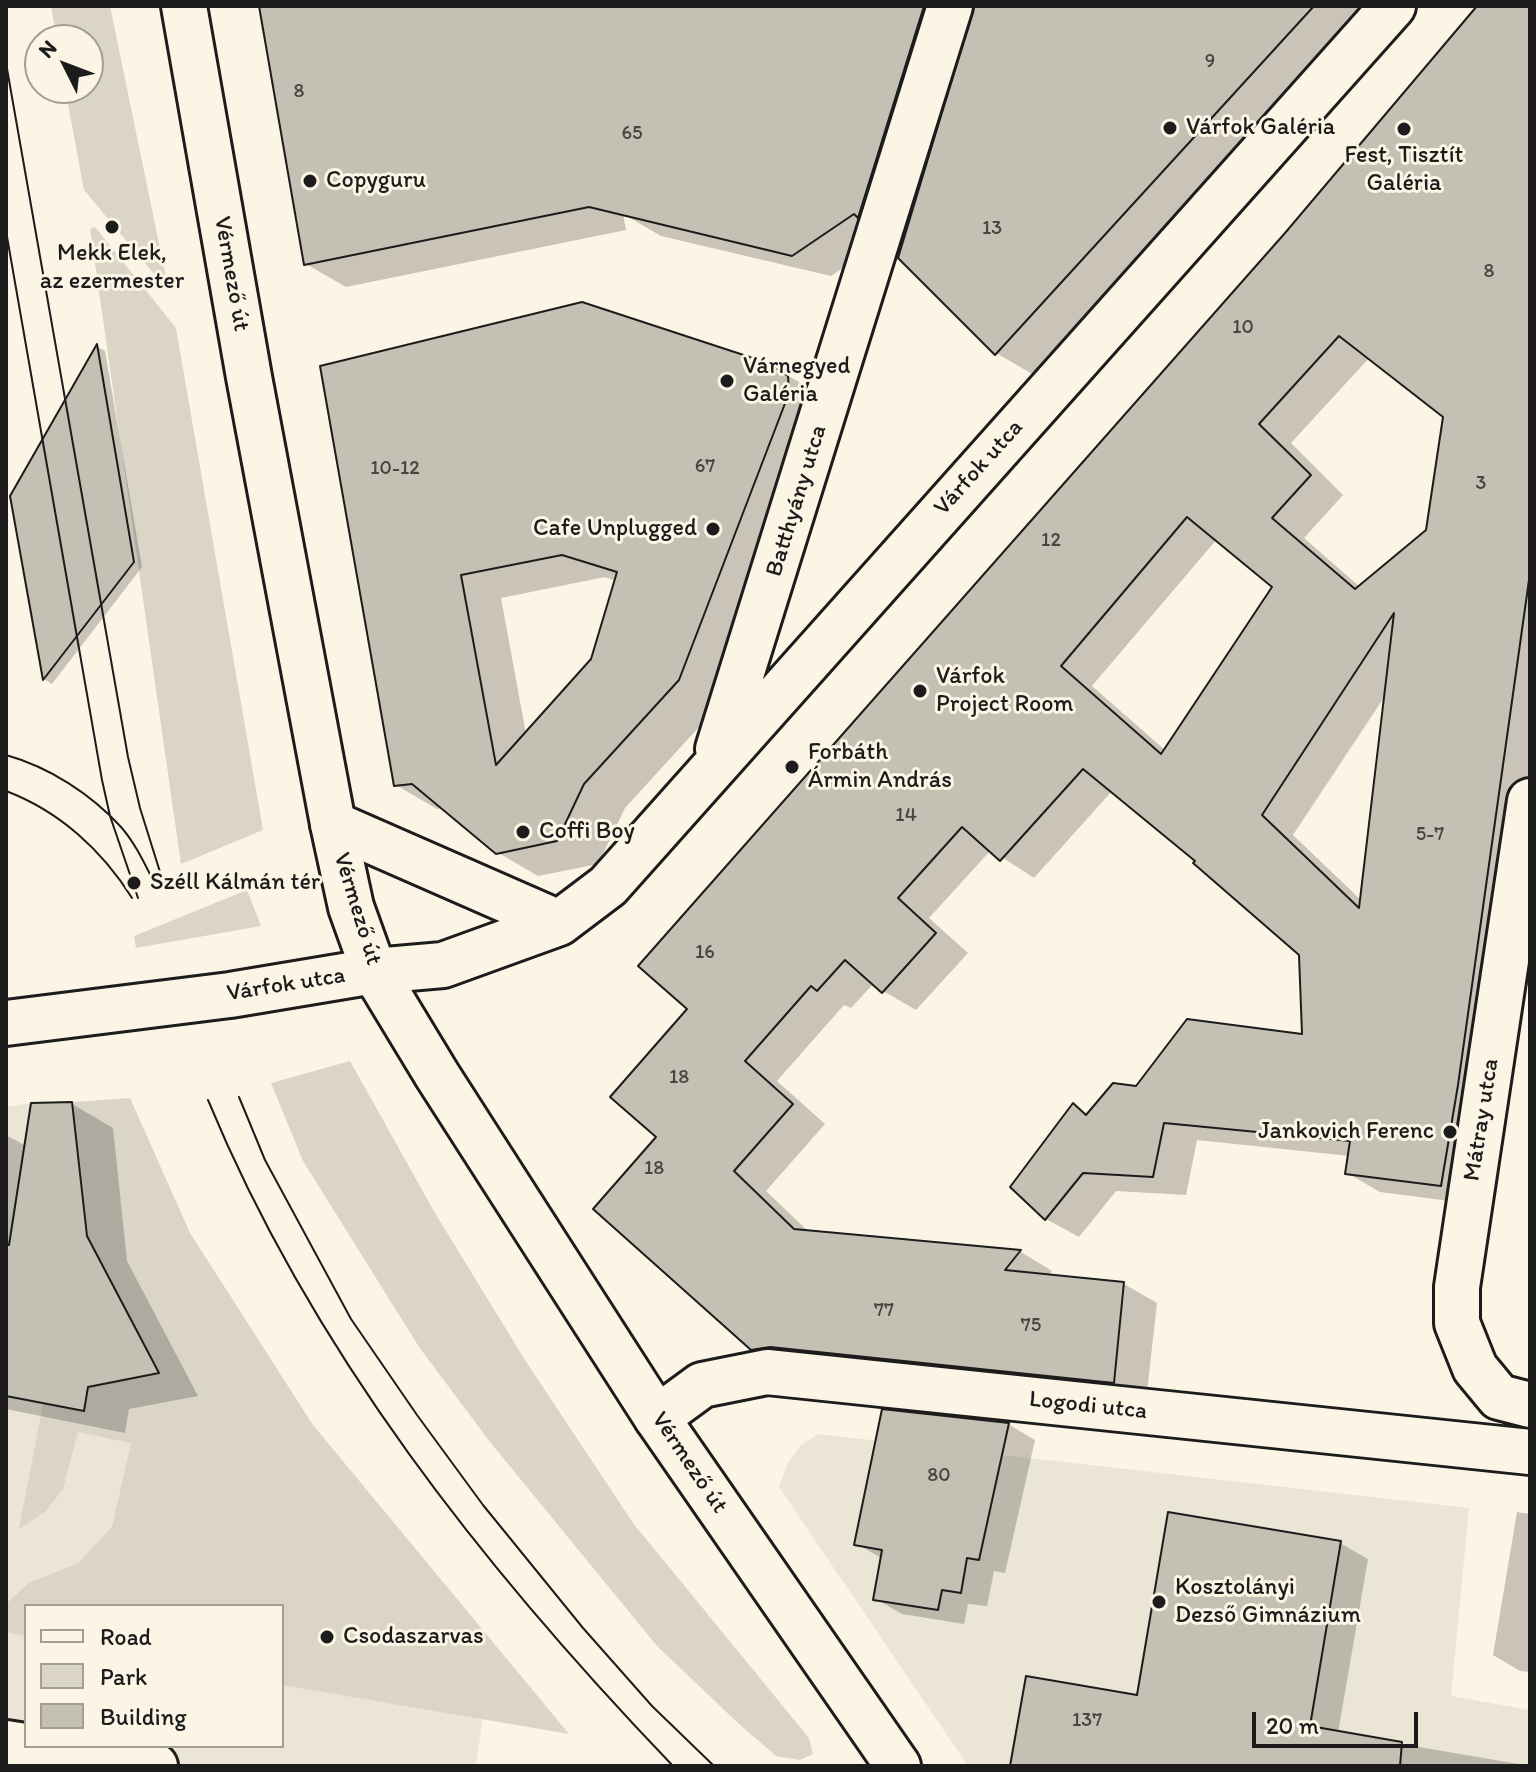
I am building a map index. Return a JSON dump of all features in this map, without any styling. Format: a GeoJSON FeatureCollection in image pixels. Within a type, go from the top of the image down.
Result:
{"type":"FeatureCollection","features":[{"type":"Feature","properties":{"kind":"street","name":"Vérmező út"},"geometry":{"type":"LineString","coordinates":[[184,6],[246,361],[333,824],[351,907],[374,971],[437,1075],[657,1418],[898,1766]]}},
{"type":"Feature","properties":{"kind":"street","name":"Batthyány utca"},"geometry":{"type":"LineString","coordinates":[[712,767],[950,6]]}},
{"type":"Feature","properties":{"kind":"street","name":"Várfok utca"},"geometry":{"type":"LineString","coordinates":[[6,1023],[230,995],[374,971],[443,965],[559,923],[608,886],[1393,6]]}},
{"type":"Feature","properties":{"kind":"street","name":"Mátray utca"},"geometry":{"type":"LineString","coordinates":[[1530,801],[1457,1287],[1457,1323],[1475,1368],[1499,1397],[1530,1405]]}},
{"type":"Feature","properties":{"kind":"street"},"geometry":{"type":"LineString","coordinates":[[333,824],[559,923]]}},
{"type":"Feature","properties":{"kind":"street","name":"Logodi utca"},"geometry":{"type":"LineString","coordinates":[[657,1418],[702,1385],[767,1372],[1530,1452]]}},
{"type":"Feature","properties":{"kind":"street"},"geometry":{"type":"LineString","coordinates":[[38,1748],[155,1766]]}},
{"type":"Feature","properties":{"kind":"shaded area"},"geometry":{"type":"Polygon","coordinates":[[[72,1102],[103,1193],[485,1700],[476,1766],[6,1766],[6,1107],[72,1102]]]}},
{"type":"Feature","properties":{"kind":"shaded area","name":"Kosztolányi Dezső Gimnázium"},"geometry":{"type":"Polygon","coordinates":[[[818,1434],[1469,1508],[1451,1696],[1530,1710],[1530,1766],[968,1766],[779,1487],[788,1463],[800,1446],[818,1434]]]}},
{"type":"Feature","properties":{"kind":"green space"},"geometry":{"type":"Polygon","coordinates":[[[51,6],[110,6],[169,292],[84,190],[68,104],[104,104],[104,24],[54,24],[51,6]]]}},
{"type":"Feature","properties":{"kind":"green space"},"geometry":{"type":"Polygon","coordinates":[[[95,227],[176,328],[263,830],[181,864],[90,229],[95,227]]]}},
{"type":"Feature","properties":{"kind":"green space"},"geometry":{"type":"Polygon","coordinates":[[[247,890],[261,926],[136,948],[134,936],[247,890]]]}},
{"type":"Feature","properties":{"kind":"green space"},"geometry":{"type":"Polygon","coordinates":[[[350,1061],[435,1213],[525,1360],[633,1523],[809,1738],[813,1754],[800,1760],[776,1756],[657,1646],[490,1442],[419,1347],[303,1161],[271,1083],[350,1061]]]}},
{"type":"Feature","properties":{"kind":"green space"},"geometry":{"type":"Polygon","coordinates":[[[130,1098],[190,1233],[313,1425],[569,1734],[284,1685],[284,1604],[24,1604],[24,1636],[6,1632],[7,1603],[29,1583],[78,1563],[112,1527],[131,1443],[78,1432],[63,1489],[46,1511],[19,1529],[43,1404],[6,1396],[6,1245],[87,1236],[72,1102],[130,1098]]]}},
{"type":"Feature","properties":{"kind":"building"},"geometry":{"type":"Polygon","coordinates":[[[259,6],[924,6],[858,218],[854,214],[792,256],[589,207],[304,265],[259,6]]]}},
{"type":"Feature","properties":{"kind":"building"},"geometry":{"type":"Polygon","coordinates":[[[974,6],[1314,6],[995,355],[898,258],[974,6]]]}},
{"type":"Feature","properties":{"kind":"building"},"geometry":{"type":"Polygon","coordinates":[[[1477,6],[1530,6],[1530,573],[1441,1186],[1345,1174],[1350,1141],[1164,1123],[1153,1177],[1083,1173],[1045,1220],[1010,1187],[1073,1103],[1086,1115],[1113,1083],[1136,1086],[1187,1019],[1302,1034],[1299,955],[1193,863],[1195,861],[1083,769],[1000,861],[962,827],[898,898],[936,933],[882,993],[845,960],[817,991],[811,986],[745,1061],[793,1104],[734,1171],[794,1229],[1021,1250],[1005,1270],[1124,1282],[1114,1383],[770,1347],[751,1350],[593,1209],[656,1137],[610,1097],[687,1009],[638,966],[1285,233],[1477,6]],[[1339,336],[1259,424],[1311,475],[1272,518],[1355,589],[1426,530],[1443,417],[1339,336]],[[1187,517],[1061,666],[1161,754],[1272,587],[1187,517]],[[1394,613],[1262,815],[1359,908],[1394,613]]]}},
{"type":"Feature","properties":{"kind":"building"},"geometry":{"type":"Polygon","coordinates":[[[582,302],[768,363],[788,376],[789,393],[679,680],[584,784],[557,841],[496,854],[412,784],[394,786],[320,366],[582,302]],[[562,555],[461,575],[496,765],[591,659],[617,572],[562,555]]]}},
{"type":"Feature","properties":{"kind":"building"},"geometry":{"type":"Polygon","coordinates":[[[97,344],[134,562],[43,680],[10,496],[97,344]]]}},
{"type":"Feature","properties":{"kind":"building"},"geometry":{"type":"Polygon","coordinates":[[[72,1102],[87,1236],[159,1373],[88,1387],[84,1411],[6,1396],[6,1245],[9,1245],[31,1103],[72,1102]]]}},
{"type":"Feature","properties":{"kind":"building"},"geometry":{"type":"Polygon","coordinates":[[[882,1409],[1009,1423],[979,1560],[967,1558],[961,1593],[942,1590],[938,1610],[873,1600],[882,1550],[854,1545],[882,1409]]]}},
{"type":"Feature","properties":{"kind":"building"},"geometry":{"type":"Polygon","coordinates":[[[1168,1512],[1341,1541],[1310,1726],[1402,1742],[1400,1766],[1010,1766],[1026,1676],[1137,1695],[1168,1512]]]}},
{"type":"Feature","properties":{"kind":"tram line"},"geometry":{"type":"LineString","coordinates":[[6,63],[128,757],[165,888]]}},
{"type":"Feature","properties":{"kind":"tram line"},"geometry":{"type":"LineString","coordinates":[[6,231],[102,780],[110,816],[138,898]]}},
{"type":"Feature","properties":{"kind":"tram line"},"geometry":{"type":"LineString","coordinates":[[6,755],[53,774],[109,815],[126,834],[156,886]]}},
{"type":"Feature","properties":{"kind":"tram line"},"geometry":{"type":"LineString","coordinates":[[6,791],[44,809],[78,834],[107,864],[132,898]]}},
{"type":"Feature","properties":{"kind":"tram line"},"geometry":{"type":"LineString","coordinates":[[239,1097],[265,1160],[351,1319],[417,1415],[483,1505],[583,1628],[652,1706],[714,1766]]}},
{"type":"Feature","properties":{"kind":"tram line"},"geometry":{"type":"LineString","coordinates":[[208,1100],[250,1193],[298,1283],[409,1454],[536,1615],[673,1766]]}},
{"type":"Feature","properties":{"kind":"place","name":"Várfok Galéria"},"geometry":{"type":"Point","coordinates":[1170,128]}},
{"type":"Feature","properties":{"kind":"place","name":"Fest, Tisztít Galéria"},"geometry":{"type":"Point","coordinates":[1404,129]}},
{"type":"Feature","properties":{"kind":"place","name":"Copyguru"},"geometry":{"type":"Point","coordinates":[310,181]}},
{"type":"Feature","properties":{"kind":"place","name":"Mekk Elek, az ezermester"},"geometry":{"type":"Point","coordinates":[112,227]}},
{"type":"Feature","properties":{"kind":"place","name":"Várnegyed Galéria"},"geometry":{"type":"Point","coordinates":[727,381]}},
{"type":"Feature","properties":{"kind":"place","name":"Cafe Unplugged"},"geometry":{"type":"Point","coordinates":[713,529]}},
{"type":"Feature","properties":{"kind":"place","name":"Várfok Project Room"},"geometry":{"type":"Point","coordinates":[920,691]}},
{"type":"Feature","properties":{"kind":"place","name":"Forbáth Ármin András"},"geometry":{"type":"Point","coordinates":[792,767]}},
{"type":"Feature","properties":{"kind":"place","name":"Coffi Boy"},"geometry":{"type":"Point","coordinates":[523,832]}},
{"type":"Feature","properties":{"kind":"place","name":"Széll Kálmán tér"},"geometry":{"type":"Point","coordinates":[134,883]}},
{"type":"Feature","properties":{"kind":"place","name":"Jankovich Ferenc"},"geometry":{"type":"Point","coordinates":[1450,1132]}},
{"type":"Feature","properties":{"kind":"place","name":"Kosztolányi Dezső Gimnázium"},"geometry":{"type":"Point","coordinates":[1159,1602]}},
{"type":"Feature","properties":{"kind":"place","name":"Csodaszarvas"},"geometry":{"type":"Point","coordinates":[327,1637]}}]}
